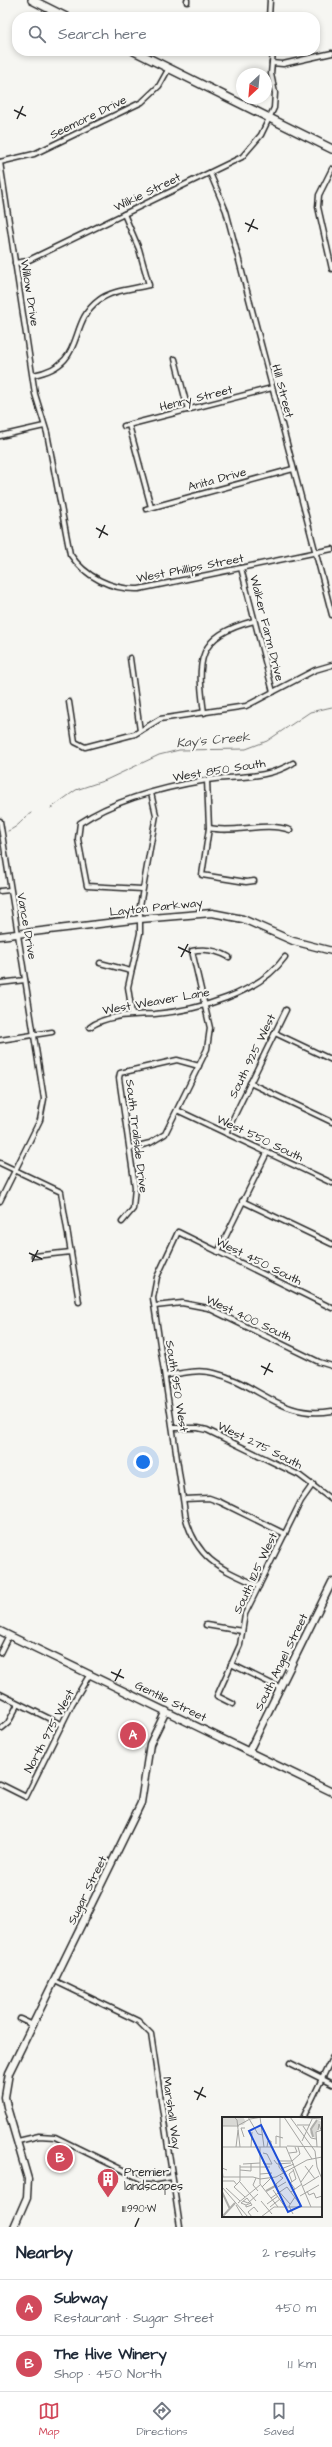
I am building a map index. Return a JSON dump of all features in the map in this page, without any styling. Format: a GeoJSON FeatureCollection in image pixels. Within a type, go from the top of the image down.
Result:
{"type":"FeatureCollection","features":[{"type":"Feature","properties":{"kind":"main road"},"geometry":{"type":"LineString","coordinates":[[32,0],[56,12]]}},
{"type":"Feature","properties":{"kind":"main road"},"geometry":{"type":"LineString","coordinates":[[144,56],[332,150]]}},
{"type":"Feature","properties":{"kind":"main road","name":"Layton Parkway"},"geometry":{"type":"LineString","coordinates":[[0,936],[140,919],[212,913],[243,919],[293,941],[332,951]]}},
{"type":"Feature","properties":{"kind":"main road","name":"South Angel Street"},"geometry":{"type":"LineString","coordinates":[[249,1751],[332,1582]]}},
{"type":"Feature","properties":{"kind":"main road","name":"Gentile Street"},"geometry":{"type":"LineString","coordinates":[[0,1630],[332,1792]]}},
{"type":"Feature","properties":{"kind":"main road","name":"Sugar Street"},"geometry":{"type":"LineString","coordinates":[[14,2227],[27,2197],[28,2179],[5,2097],[9,2073],[141,1803],[150,1744],[166,1711]]}},
{"type":"Feature","properties":{"kind":"street"},"geometry":{"type":"LineString","coordinates":[[269,12],[270,0]]}},
{"type":"Feature","properties":{"kind":"street"},"geometry":{"type":"LineString","coordinates":[[320,55],[332,52]]}},
{"type":"Feature","properties":{"kind":"street","name":"Wilkie Street"},"geometry":{"type":"LineString","coordinates":[[16,263],[27,261],[233,162],[249,151],[261,135],[270,119],[275,102],[271,74],[273,56]]}},
{"type":"Feature","properties":{"kind":"street"},"geometry":{"type":"LineString","coordinates":[[272,63],[283,64],[316,56]]}},
{"type":"Feature","properties":{"kind":"street","name":"Seemore Drive"},"geometry":{"type":"LineString","coordinates":[[0,162],[34,154],[142,102],[159,86],[169,68]]}},
{"type":"Feature","properties":{"kind":"street","name":"Willow Drive"},"geometry":{"type":"LineString","coordinates":[[0,162],[33,375],[44,426]]}},
{"type":"Feature","properties":{"kind":"street"},"geometry":{"type":"LineString","coordinates":[[332,169],[318,201],[332,269]]}},
{"type":"Feature","properties":{"kind":"street","name":"Hill Street"},"geometry":{"type":"LineString","coordinates":[[210,173],[226,211],[314,552],[332,615]]}},
{"type":"Feature","properties":{"kind":"street"},"geometry":{"type":"LineString","coordinates":[[33,375],[47,372],[62,364],[87,314],[99,300],[108,294],[149,285],[140,249],[124,214]]}},
{"type":"Feature","properties":{"kind":"street"},"geometry":{"type":"LineString","coordinates":[[327,246],[332,244]]}},
{"type":"Feature","properties":{"kind":"street"},"geometry":{"type":"LineString","coordinates":[[175,359],[188,410]]}},
{"type":"Feature","properties":{"kind":"street","name":"Henry Street"},"geometry":{"type":"LineString","coordinates":[[151,507],[127,426],[272,388]]}},
{"type":"Feature","properties":{"kind":"street"},"geometry":{"type":"LineString","coordinates":[[0,436],[44,426]]}},
{"type":"Feature","properties":{"kind":"street","name":"West Phillips Street"},"geometry":{"type":"LineString","coordinates":[[44,426],[47,433],[70,554],[78,566],[91,576],[115,587],[133,589],[332,549]]}},
{"type":"Feature","properties":{"kind":"street","name":"Anita Drive"},"geometry":{"type":"LineString","coordinates":[[146,509],[293,469]]}},
{"type":"Feature","properties":{"kind":"street","name":"Walker Farm Drive"},"geometry":{"type":"LineString","coordinates":[[241,568],[273,692]]}},
{"type":"Feature","properties":{"kind":"street"},"geometry":{"type":"LineString","coordinates":[[204,712],[199,671],[206,650],[217,637],[229,628],[254,620]]}},
{"type":"Feature","properties":{"kind":"street"},"geometry":{"type":"LineString","coordinates":[[130,658],[140,730]]}},
{"type":"Feature","properties":{"kind":"street"},"geometry":{"type":"LineString","coordinates":[[69,702],[75,742],[80,746],[85,747],[140,730],[151,723],[169,717],[246,706],[315,670],[332,665]]}},
{"type":"Feature","properties":{"kind":"street","name":"West 850 South"},"geometry":{"type":"LineString","coordinates":[[142,889],[87,886],[78,839],[80,822],[96,812],[151,793],[207,780],[264,774],[282,770],[293,763]]}},
{"type":"Feature","properties":{"kind":"street"},"geometry":{"type":"LineString","coordinates":[[207,780],[209,828],[202,875],[246,882],[254,881]]}},
{"type":"Feature","properties":{"kind":"street"},"geometry":{"type":"LineString","coordinates":[[132,1014],[128,987],[139,940],[142,889],[156,825],[156,815],[151,793]]}},
{"type":"Feature","properties":{"kind":"street","name":"Vance Drive"},"geometry":{"type":"LineString","coordinates":[[0,821],[44,1099],[40,1120],[0,1201]]}},
{"type":"Feature","properties":{"kind":"street"},"geometry":{"type":"LineString","coordinates":[[209,828],[231,830],[274,826],[290,830]]}},
{"type":"Feature","properties":{"kind":"street"},"geometry":{"type":"LineString","coordinates":[[0,891],[10,890]]}},
{"type":"Feature","properties":{"kind":"street"},"geometry":{"type":"LineString","coordinates":[[130,1148],[150,1144],[165,1134],[179,1111],[207,1049],[210,1036],[192,951],[199,949],[220,952],[229,957]]}},
{"type":"Feature","properties":{"kind":"street","name":"West Weaver Lane"},"geometry":{"type":"LineString","coordinates":[[90,1026],[97,1022],[132,1014],[161,1013],[204,1004],[242,992],[279,967],[285,957]]}},
{"type":"Feature","properties":{"kind":"street"},"geometry":{"type":"LineString","coordinates":[[100,963],[131,971]]}},
{"type":"Feature","properties":{"kind":"street"},"geometry":{"type":"LineString","coordinates":[[0,983],[25,980]]}},
{"type":"Feature","properties":{"kind":"street","name":"South 925 West"},"geometry":{"type":"LineString","coordinates":[[226,1133],[286,1010]]}},
{"type":"Feature","properties":{"kind":"street"},"geometry":{"type":"LineString","coordinates":[[0,1040],[52,1032]]}},
{"type":"Feature","properties":{"kind":"street"},"geometry":{"type":"LineString","coordinates":[[275,1033],[332,1060]]}},
{"type":"Feature","properties":{"kind":"street","name":"South Trailside Drive"},"geometry":{"type":"LineString","coordinates":[[122,1222],[133,1209],[135,1200],[130,1148],[119,1078],[120,1073],[177,1060],[199,1066]]}},
{"type":"Feature","properties":{"kind":"street"},"geometry":{"type":"LineString","coordinates":[[250,1083],[332,1122]]}},
{"type":"Feature","properties":{"kind":"street","name":"West 550 South"},"geometry":{"type":"LineString","coordinates":[[179,1111],[332,1183]]}},
{"type":"Feature","properties":{"kind":"street"},"geometry":{"type":"LineString","coordinates":[[218,1252],[267,1152]]}},
{"type":"Feature","properties":{"kind":"street"},"geometry":{"type":"LineString","coordinates":[[0,1163],[61,1192],[79,1302]]}},
{"type":"Feature","properties":{"kind":"street"},"geometry":{"type":"LineString","coordinates":[[242,1201],[332,1244]]}},
{"type":"Feature","properties":{"kind":"street","name":"West 450 South"},"geometry":{"type":"LineString","coordinates":[[178,1232],[332,1308]]}},
{"type":"Feature","properties":{"kind":"street","name":"South 950 West"},"geometry":{"type":"LineString","coordinates":[[178,1232],[157,1277],[154,1289],[155,1306],[186,1519],[197,1546],[205,1556],[220,1568],[259,1586]]}},
{"type":"Feature","properties":{"kind":"street"},"geometry":{"type":"LineString","coordinates":[[34,1256],[71,1252]]}},
{"type":"Feature","properties":{"kind":"street","name":"West 400 South"},"geometry":{"type":"LineString","coordinates":[[155,1306],[182,1303],[208,1308],[332,1366]]}},
{"type":"Feature","properties":{"kind":"street"},"geometry":{"type":"LineString","coordinates":[[165,1376],[197,1371],[214,1372],[292,1410],[313,1413],[332,1411]]}},
{"type":"Feature","properties":{"kind":"street","name":"West 275 South"},"geometry":{"type":"LineString","coordinates":[[173,1428],[184,1426],[207,1430],[313,1484],[332,1500]]}},
{"type":"Feature","properties":{"kind":"street","name":"South 1125 West"},"geometry":{"type":"LineString","coordinates":[[233,1704],[217,1696],[240,1645],[245,1614],[301,1501],[313,1484]]}},
{"type":"Feature","properties":{"kind":"street"},"geometry":{"type":"LineString","coordinates":[[184,1498],[209,1498],[285,1534]]}},
{"type":"Feature","properties":{"kind":"street"},"geometry":{"type":"LineString","coordinates":[[206,1625],[242,1631]]}},
{"type":"Feature","properties":{"kind":"street"},"geometry":{"type":"LineString","coordinates":[[0,1653],[9,1635]]}},
{"type":"Feature","properties":{"kind":"street"},"geometry":{"type":"LineString","coordinates":[[231,1664],[281,1688]]}},
{"type":"Feature","properties":{"kind":"street","name":"North 975 West"},"geometry":{"type":"LineString","coordinates":[[0,1784],[26,1797],[62,1725],[90,1674]]}},
{"type":"Feature","properties":{"kind":"street"},"geometry":{"type":"LineString","coordinates":[[0,1694],[62,1725]]}},
{"type":"Feature","properties":{"kind":"street"},"geometry":{"type":"LineString","coordinates":[[2,1728],[8,1723],[18,1704]]}},
{"type":"Feature","properties":{"kind":"street","name":"Marshall Way"},"geometry":{"type":"LineString","coordinates":[[55,1981],[138,2021],[147,2028],[151,2034],[154,2043],[154,2056],[180,2227]]}},
{"type":"Feature","properties":{"kind":"street"},"geometry":{"type":"LineString","coordinates":[[20,2019],[33,2025]]}},
{"type":"Feature","properties":{"kind":"street"},"geometry":{"type":"LineString","coordinates":[[303,2117],[332,2058]]}},
{"type":"Feature","properties":{"kind":"street"},"geometry":{"type":"LineString","coordinates":[[290,2063],[332,2084]]}},
{"type":"Feature","properties":{"kind":"street"},"geometry":{"type":"LineString","coordinates":[[18,2141],[48,2136],[141,2179],[155,2180],[172,2177]]}},
{"type":"Feature","properties":{"kind":"waterway","name":"Kay's Creek"},"geometry":{"type":"LineString","coordinates":[[51,808],[76,790],[106,780],[159,755],[179,750],[246,749],[267,741],[310,712],[332,707]]}},
{"type":"Feature","properties":{"kind":"waterway","name":"Kay's Creek"},"geometry":{"type":"LineString","coordinates":[[8,831],[31,813]]}},
{"type":"Feature","properties":{"kind":"place","name":"Subway"},"geometry":{"type":"Point","coordinates":[133,1735]}},
{"type":"Feature","properties":{"kind":"place","name":"The Hive Winery"},"geometry":{"type":"Point","coordinates":[60,2158]}},
{"type":"Feature","properties":{"kind":"place","name":"Premier landscapes"},"geometry":{"type":"Point","coordinates":[108,2198]}}]}
